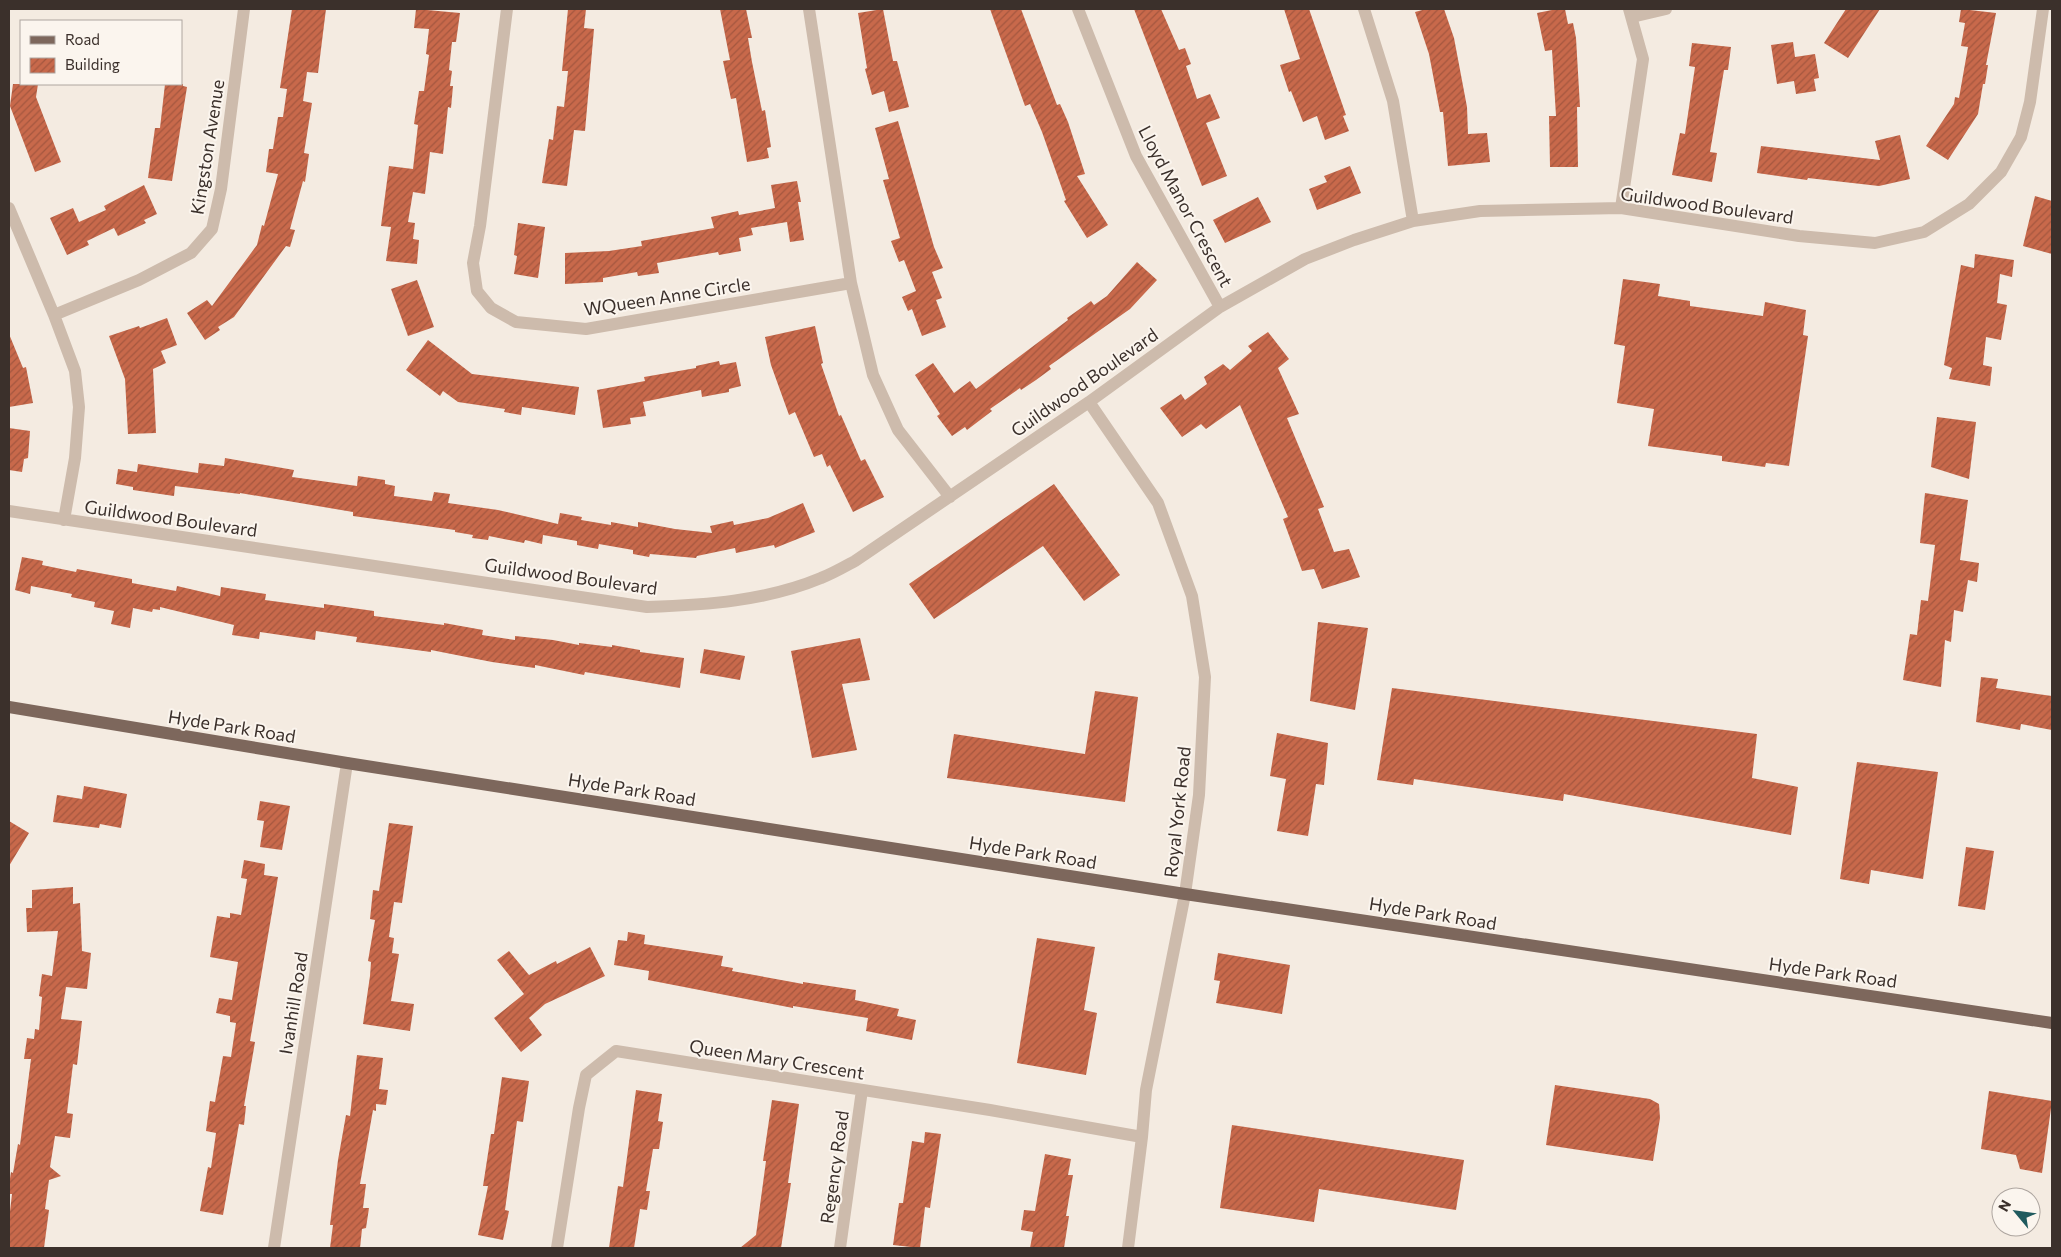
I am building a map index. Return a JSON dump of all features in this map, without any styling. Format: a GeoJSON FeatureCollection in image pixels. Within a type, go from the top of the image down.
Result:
{"type":"FeatureCollection","features":[{"type":"Feature","properties":{"kind":"main road","name":"Hyde Park Road"},"geometry":{"type":"LineString","coordinates":[[9,707],[1185,894],[2052,1022]]}},
{"type":"Feature","properties":{"kind":"street","name":"Kingston Avenue"},"geometry":{"type":"LineString","coordinates":[[54,315],[140,280],[191,254],[212,229],[221,189],[244,9]]}},
{"type":"Feature","properties":{"kind":"street","name":"WQueen Anne Circle"},"geometry":{"type":"LineString","coordinates":[[508,9],[480,226],[473,263],[477,290],[491,308],[516,322],[586,329],[851,283]]}},
{"type":"Feature","properties":{"kind":"street"},"geometry":{"type":"LineString","coordinates":[[809,9],[851,283],[873,375],[898,430],[950,497]]}},
{"type":"Feature","properties":{"kind":"street","name":"Lloyd Manor Crescent"},"geometry":{"type":"LineString","coordinates":[[1078,9],[1136,156],[1220,307]]}},
{"type":"Feature","properties":{"kind":"street"},"geometry":{"type":"LineString","coordinates":[[1364,9],[1393,101],[1413,222]]}},
{"type":"Feature","properties":{"kind":"street"},"geometry":{"type":"LineString","coordinates":[[1621,208],[1642,59],[1631,13],[1666,9]]}},
{"type":"Feature","properties":{"kind":"street","name":"Guildwood Boulevard"},"geometry":{"type":"LineString","coordinates":[[9,511],[647,607],[697,606],[755,598],[820,579],[855,561],[1089,402],[1220,307],[1305,259],[1354,240],[1413,222],[1480,211],[1621,208],[1799,236],[1875,243],[1924,232],[1969,204],[2001,172],[2021,137],[2030,102],[2043,9]]}},
{"type":"Feature","properties":{"kind":"street"},"geometry":{"type":"LineString","coordinates":[[9,208],[54,315],[75,371],[79,407],[75,458],[64,520]]}},
{"type":"Feature","properties":{"kind":"street","name":"Royal York Road"},"geometry":{"type":"LineString","coordinates":[[1089,402],[1158,504],[1192,596],[1205,677],[1199,795],[1185,894],[1146,1090],[1128,1248]]}},
{"type":"Feature","properties":{"kind":"street","name":"Ivanhill Road"},"geometry":{"type":"LineString","coordinates":[[274,1248],[347,762]]}},
{"type":"Feature","properties":{"kind":"street","name":"Queen Mary Crescent"},"geometry":{"type":"LineString","coordinates":[[557,1248],[586,1075],[616,1051],[1142,1137]]}},
{"type":"Feature","properties":{"kind":"street","name":"Regency Road"},"geometry":{"type":"LineString","coordinates":[[840,1248],[862,1090]]}},
{"type":"Feature","properties":{"kind":"building"},"geometry":{"type":"Polygon","coordinates":[[[292,9],[326,9],[318,73],[307,72],[303,101],[312,103],[304,153],[309,154],[305,182],[303,181],[290,229],[295,230],[290,247],[286,246],[234,317],[218,327],[220,330],[205,340],[187,313],[207,300],[212,306],[257,245],[278,174],[266,172],[269,149],[273,149],[278,117],[283,117],[287,89],[280,88],[292,9]]]}},
{"type":"Feature","properties":{"kind":"building"},"geometry":{"type":"Polygon","coordinates":[[[416,9],[460,13],[456,42],[452,42],[449,70],[452,71],[450,86],[453,86],[451,108],[448,107],[443,154],[430,152],[425,194],[413,192],[408,222],[415,223],[413,239],[419,240],[417,264],[386,261],[391,227],[381,226],[389,166],[413,169],[418,125],[414,124],[419,91],[424,91],[429,55],[426,54],[429,29],[414,28],[416,9]]]}},
{"type":"Feature","properties":{"kind":"building"},"geometry":{"type":"Polygon","coordinates":[[[568,9],[586,9],[584,28],[594,29],[585,131],[574,130],[567,186],[542,183],[549,139],[553,140],[557,106],[564,107],[568,71],[562,71],[568,9]]]}},
{"type":"Feature","properties":{"kind":"building"},"geometry":{"type":"Polygon","coordinates":[[[720,9],[746,9],[752,38],[748,38],[752,62],[762,111],[765,110],[771,147],[767,148],[769,158],[747,162],[736,98],[731,99],[723,61],[730,60],[720,9]]]}},
{"type":"Feature","properties":{"kind":"building"},"geometry":{"type":"Polygon","coordinates":[[[883,9],[893,61],[897,61],[909,107],[889,112],[884,91],[872,95],[865,69],[867,68],[858,13],[883,9]]]}},
{"type":"Feature","properties":{"kind":"building"},"geometry":{"type":"Polygon","coordinates":[[[990,9],[1021,9],[1057,105],[1060,104],[1068,122],[1085,174],[1077,176],[1108,225],[1087,238],[1064,201],[1066,200],[1042,132],[1030,104],[1025,106],[990,9]]]}},
{"type":"Feature","properties":{"kind":"building"},"geometry":{"type":"Polygon","coordinates":[[[1134,9],[1161,9],[1179,50],[1185,48],[1191,64],[1186,66],[1197,99],[1210,94],[1220,118],[1206,123],[1227,176],[1202,186],[1134,9]]]}},
{"type":"Feature","properties":{"kind":"building"},"geometry":{"type":"Polygon","coordinates":[[[1284,9],[1309,9],[1346,115],[1343,116],[1349,131],[1325,140],[1317,116],[1303,122],[1291,91],[1289,92],[1280,65],[1300,59],[1284,9]]]}},
{"type":"Feature","properties":{"kind":"building"},"geometry":{"type":"Polygon","coordinates":[[[1426,9],[1444,9],[1454,38],[1467,107],[1468,134],[1487,133],[1490,162],[1448,166],[1443,112],[1440,112],[1429,54],[1415,12],[1426,9]]]}},
{"type":"Feature","properties":{"kind":"building"},"geometry":{"type":"Polygon","coordinates":[[[1565,9],[1568,24],[1573,23],[1576,38],[1580,107],[1577,107],[1578,167],[1550,167],[1549,116],[1556,116],[1552,50],[1545,51],[1537,13],[1565,9]]]}},
{"type":"Feature","properties":{"kind":"building"},"geometry":{"type":"Polygon","coordinates":[[[1846,9],[1880,9],[1848,58],[1824,43],[1846,9]]]}},
{"type":"Feature","properties":{"kind":"building"},"geometry":{"type":"Polygon","coordinates":[[[1961,9],[1996,13],[1986,65],[1988,65],[1985,84],[1983,84],[1978,114],[1948,160],[1926,146],[1954,104],[1955,97],[1959,98],[1968,47],[1961,46],[1965,23],[1959,22],[1961,9]]]}},
{"type":"Feature","properties":{"kind":"building"},"geometry":{"type":"Polygon","coordinates":[[[1793,42],[1795,57],[1815,54],[1819,78],[1814,79],[1816,91],[1796,94],[1794,81],[1777,84],[1771,45],[1793,42]]]}},
{"type":"Feature","properties":{"kind":"building"},"geometry":{"type":"Polygon","coordinates":[[[1692,43],[1731,47],[1728,70],[1724,70],[1710,152],[1717,153],[1712,182],[1672,175],[1680,133],[1685,134],[1695,67],[1689,66],[1692,43]]]}},
{"type":"Feature","properties":{"kind":"building"},"geometry":{"type":"Polygon","coordinates":[[[13,84],[38,85],[36,97],[61,162],[35,172],[10,106],[13,84]]]}},
{"type":"Feature","properties":{"kind":"building"},"geometry":{"type":"Polygon","coordinates":[[[183,84],[183,86],[187,87],[172,181],[148,178],[155,128],[160,128],[165,85],[183,84]]]}},
{"type":"Feature","properties":{"kind":"building"},"geometry":{"type":"Polygon","coordinates":[[[898,121],[934,247],[943,268],[932,272],[942,298],[936,300],[946,327],[922,336],[912,309],[908,311],[902,297],[916,291],[904,260],[899,262],[891,241],[900,238],[883,180],[889,179],[875,128],[898,121]]]}},
{"type":"Feature","properties":{"kind":"building"},"geometry":{"type":"Polygon","coordinates":[[[1900,135],[1910,179],[1879,186],[1808,178],[1807,180],[1757,173],[1761,146],[1880,160],[1875,141],[1900,135]]]}},
{"type":"Feature","properties":{"kind":"building"},"geometry":{"type":"Polygon","coordinates":[[[1350,166],[1361,193],[1317,210],[1309,189],[1327,182],[1324,176],[1350,166]]]}},
{"type":"Feature","properties":{"kind":"building"},"geometry":{"type":"Polygon","coordinates":[[[797,181],[804,240],[790,242],[787,222],[751,228],[753,235],[739,238],[741,251],[719,255],[718,252],[657,263],[659,273],[638,276],[637,272],[603,278],[603,282],[565,284],[565,253],[609,251],[642,246],[641,241],[714,228],[711,217],[738,211],[739,215],[775,208],[771,185],[797,181]]]}},
{"type":"Feature","properties":{"kind":"building"},"geometry":{"type":"Polygon","coordinates":[[[144,185],[157,214],[144,220],[146,223],[118,236],[114,228],[87,241],[89,245],[67,255],[50,218],[73,208],[79,222],[106,210],[104,206],[144,185]]]}},
{"type":"Feature","properties":{"kind":"building"},"geometry":{"type":"Polygon","coordinates":[[[2035,196],[2052,201],[2052,254],[2023,246],[2035,196]]]}},
{"type":"Feature","properties":{"kind":"building"},"geometry":{"type":"Polygon","coordinates":[[[1258,197],[1271,222],[1225,243],[1213,220],[1258,197]]]}},
{"type":"Feature","properties":{"kind":"building"},"geometry":{"type":"Polygon","coordinates":[[[518,223],[545,227],[538,278],[514,274],[517,256],[514,255],[518,223]]]}},
{"type":"Feature","properties":{"kind":"building"},"geometry":{"type":"Polygon","coordinates":[[[1975,254],[2014,260],[2012,277],[2000,274],[1997,303],[2007,305],[2001,340],[1986,337],[1983,365],[1992,367],[1990,386],[1949,379],[1952,368],[1944,365],[1961,265],[1974,268],[1975,254]]]}},
{"type":"Feature","properties":{"kind":"building"},"geometry":{"type":"Polygon","coordinates":[[[1137,262],[1157,280],[1130,309],[1049,366],[1051,369],[1036,380],[1021,390],[1020,388],[990,409],[992,411],[967,430],[965,427],[952,436],[937,416],[940,414],[915,375],[933,363],[954,393],[970,381],[976,389],[1068,320],[1067,318],[1091,301],[1094,305],[1107,296],[1137,262]]]}},
{"type":"Feature","properties":{"kind":"building"},"geometry":{"type":"Polygon","coordinates":[[[1623,279],[1660,284],[1658,296],[1690,301],[1690,306],[1763,316],[1765,302],[1806,310],[1803,335],[1808,336],[1789,466],[1766,463],[1765,467],[1722,461],[1722,456],[1648,446],[1654,409],[1617,403],[1625,346],[1614,344],[1623,279]]]}},
{"type":"Feature","properties":{"kind":"building"},"geometry":{"type":"Polygon","coordinates":[[[417,280],[434,327],[408,336],[391,289],[417,280]]]}},
{"type":"Feature","properties":{"kind":"building"},"geometry":{"type":"Polygon","coordinates":[[[167,318],[177,345],[161,351],[166,363],[153,369],[156,433],[128,434],[125,379],[109,336],[139,326],[140,328],[167,318]]]}},
{"type":"Feature","properties":{"kind":"building"},"geometry":{"type":"Polygon","coordinates":[[[815,326],[823,363],[821,364],[839,416],[841,415],[861,461],[865,459],[884,497],[853,512],[830,465],[827,467],[822,454],[814,457],[795,412],[789,415],[771,365],[765,337],[815,326]]]}},
{"type":"Feature","properties":{"kind":"building"},"geometry":{"type":"Polygon","coordinates":[[[1268,332],[1289,359],[1278,368],[1299,414],[1287,418],[1324,507],[1318,509],[1334,552],[1349,549],[1360,577],[1322,589],[1314,569],[1302,571],[1283,519],[1288,517],[1240,405],[1206,429],[1201,424],[1182,437],[1160,408],[1181,394],[1185,400],[1207,384],[1204,377],[1223,364],[1230,370],[1252,351],[1248,346],[1268,332]]]}},
{"type":"Feature","properties":{"kind":"building"},"geometry":{"type":"Polygon","coordinates":[[[9,334],[23,368],[26,367],[33,403],[9,407],[9,334]]]}},
{"type":"Feature","properties":{"kind":"building"},"geometry":{"type":"Polygon","coordinates":[[[428,340],[472,374],[579,387],[575,415],[522,407],[521,415],[504,412],[505,409],[458,402],[443,391],[440,396],[406,370],[428,340]]]}},
{"type":"Feature","properties":{"kind":"building"},"geometry":{"type":"Polygon","coordinates":[[[719,361],[720,365],[736,362],[741,386],[729,389],[729,392],[702,397],[701,390],[643,402],[646,416],[630,418],[631,424],[603,428],[597,390],[645,381],[644,377],[696,368],[696,366],[719,361]]]}},
{"type":"Feature","properties":{"kind":"building"},"geometry":{"type":"Polygon","coordinates":[[[1937,417],[1976,422],[1969,479],[1931,467],[1937,417]]]}},
{"type":"Feature","properties":{"kind":"building"},"geometry":{"type":"Polygon","coordinates":[[[9,428],[30,431],[28,458],[24,459],[22,472],[9,470],[9,428]]]}},
{"type":"Feature","properties":{"kind":"building"},"geometry":{"type":"Polygon","coordinates":[[[225,458],[294,470],[292,477],[357,486],[358,476],[385,480],[385,484],[395,486],[394,496],[432,501],[434,492],[450,494],[448,503],[498,510],[558,524],[560,513],[582,517],[581,520],[611,525],[611,522],[638,527],[638,522],[712,533],[710,526],[733,521],[734,525],[768,518],[803,503],[815,532],[775,548],[774,545],[736,553],[735,548],[697,556],[696,558],[650,554],[649,557],[633,554],[633,550],[599,544],[598,549],[577,545],[577,541],[543,535],[542,544],[525,540],[524,543],[489,536],[488,540],[472,538],[473,535],[455,532],[455,530],[353,516],[353,512],[240,493],[175,486],[174,496],[133,490],[133,487],[116,484],[118,469],[137,472],[138,464],[198,473],[199,463],[224,466],[225,458]]]}},
{"type":"Feature","properties":{"kind":"building"},"geometry":{"type":"Polygon","coordinates":[[[1054,484],[1120,575],[1084,601],[1043,546],[934,619],[909,584],[1054,484]]]}},
{"type":"Feature","properties":{"kind":"building"},"geometry":{"type":"Polygon","coordinates":[[[1925,493],[1968,500],[1960,560],[1979,563],[1977,582],[1968,580],[1963,612],[1954,610],[1951,642],[1945,640],[1941,687],[1903,680],[1910,634],[1917,635],[1921,600],[1928,601],[1935,545],[1920,543],[1925,493]]]}},
{"type":"Feature","properties":{"kind":"building"},"geometry":{"type":"Polygon","coordinates":[[[22,557],[43,561],[42,565],[76,572],[77,569],[132,579],[132,583],[176,591],[177,586],[220,596],[221,587],[266,594],[265,600],[324,608],[324,604],[374,611],[374,616],[444,625],[444,623],[483,630],[482,635],[515,640],[515,636],[579,645],[579,643],[612,647],[612,645],[640,650],[640,652],[684,658],[680,688],[585,672],[584,675],[535,665],[535,668],[492,662],[431,650],[431,652],[356,642],[357,637],[316,631],[315,640],[260,632],[259,639],[232,635],[234,625],[160,607],[160,610],[153,609],[152,612],[133,608],[130,628],[111,624],[114,611],[94,607],[95,602],[71,597],[72,594],[31,586],[30,594],[15,590],[22,557]]]}},
{"type":"Feature","properties":{"kind":"building"},"geometry":{"type":"Polygon","coordinates":[[[1318,622],[1368,628],[1355,710],[1310,701],[1318,622]]]}},
{"type":"Feature","properties":{"kind":"building"},"geometry":{"type":"Polygon","coordinates":[[[860,638],[870,680],[842,684],[857,750],[812,758],[791,651],[860,638]]]}},
{"type":"Feature","properties":{"kind":"building"},"geometry":{"type":"Polygon","coordinates":[[[704,649],[745,656],[740,680],[700,673],[704,649]]]}},
{"type":"Feature","properties":{"kind":"building"},"geometry":{"type":"Polygon","coordinates":[[[1981,677],[1998,679],[1996,688],[2052,696],[2052,730],[2021,724],[2020,730],[1976,722],[1981,677]]]}},
{"type":"Feature","properties":{"kind":"building"},"geometry":{"type":"Polygon","coordinates":[[[1392,688],[1757,734],[1752,778],[1798,787],[1791,835],[1564,794],[1563,801],[1414,779],[1413,785],[1377,780],[1392,688]]]}},
{"type":"Feature","properties":{"kind":"building"},"geometry":{"type":"Polygon","coordinates":[[[1095,691],[1138,697],[1125,802],[947,778],[954,734],[1085,754],[1095,691]]]}},
{"type":"Feature","properties":{"kind":"building"},"geometry":{"type":"Polygon","coordinates":[[[1277,733],[1328,743],[1324,785],[1316,784],[1308,836],[1277,831],[1286,779],[1270,776],[1277,733]]]}},
{"type":"Feature","properties":{"kind":"building"},"geometry":{"type":"Polygon","coordinates":[[[1857,762],[1938,772],[1923,879],[1871,870],[1869,884],[1840,879],[1857,762]]]}},
{"type":"Feature","properties":{"kind":"building"},"geometry":{"type":"Polygon","coordinates":[[[84,786],[127,794],[121,828],[100,824],[99,828],[53,822],[57,795],[82,799],[84,786]]]}},
{"type":"Feature","properties":{"kind":"building"},"geometry":{"type":"Polygon","coordinates":[[[260,801],[290,806],[282,850],[260,847],[264,821],[257,820],[260,801]]]}},
{"type":"Feature","properties":{"kind":"building"},"geometry":{"type":"Polygon","coordinates":[[[9,821],[29,833],[9,866],[9,821]]]}},
{"type":"Feature","properties":{"kind":"building"},"geometry":{"type":"Polygon","coordinates":[[[389,823],[413,826],[402,903],[394,902],[389,937],[394,938],[392,953],[399,954],[391,1001],[414,1004],[410,1031],[363,1024],[370,976],[371,962],[368,961],[375,920],[370,919],[373,890],[379,891],[389,823]]]}},
{"type":"Feature","properties":{"kind":"building"},"geometry":{"type":"Polygon","coordinates":[[[1966,847],[1994,851],[1985,910],[1958,906],[1966,847]]]}},
{"type":"Feature","properties":{"kind":"building"},"geometry":{"type":"Polygon","coordinates":[[[244,860],[265,864],[264,875],[278,877],[250,1041],[255,1042],[244,1106],[246,1106],[244,1125],[239,1124],[223,1215],[200,1211],[208,1167],[211,1168],[216,1133],[206,1131],[210,1101],[215,1102],[223,1056],[231,1057],[236,1023],[230,1022],[230,1016],[216,1013],[219,998],[232,1000],[238,962],[210,957],[217,916],[230,918],[230,913],[241,915],[247,879],[241,878],[244,860]]]}},
{"type":"Feature","properties":{"kind":"building"},"geometry":{"type":"Polygon","coordinates":[[[73,887],[73,904],[80,903],[82,951],[91,953],[87,989],[66,987],[61,1019],[82,1021],[77,1065],[73,1064],[67,1113],[73,1114],[70,1138],[55,1136],[50,1167],[61,1176],[49,1180],[45,1209],[49,1210],[44,1248],[9,1248],[9,1220],[12,1194],[9,1194],[9,1185],[18,1144],[20,1145],[31,1059],[24,1059],[27,1038],[34,1039],[35,1029],[39,1030],[42,997],[39,996],[42,974],[52,976],[58,931],[27,932],[26,908],[32,908],[32,890],[73,887]]]}},
{"type":"Feature","properties":{"kind":"building"},"geometry":{"type":"Polygon","coordinates":[[[628,932],[645,935],[644,944],[723,956],[721,966],[733,968],[732,971],[803,984],[803,982],[856,990],[855,1000],[899,1009],[897,1016],[916,1020],[912,1040],[866,1031],[868,1018],[793,1006],[793,1008],[648,980],[649,971],[614,965],[618,940],[627,941],[628,932]]]}},
{"type":"Feature","properties":{"kind":"building"},"geometry":{"type":"Polygon","coordinates":[[[1037,938],[1095,947],[1084,1010],[1097,1013],[1086,1075],[1017,1063],[1037,938]]]}},
{"type":"Feature","properties":{"kind":"building"},"geometry":{"type":"Polygon","coordinates":[[[590,947],[605,976],[545,1004],[529,1018],[542,1035],[521,1052],[494,1018],[524,994],[497,960],[509,951],[529,975],[556,961],[557,964],[590,947]]]}},
{"type":"Feature","properties":{"kind":"building"},"geometry":{"type":"Polygon","coordinates":[[[1218,953],[1290,965],[1282,1014],[1216,1003],[1220,981],[1214,980],[1218,953]]]}},
{"type":"Feature","properties":{"kind":"building"},"geometry":{"type":"Polygon","coordinates":[[[357,1055],[383,1058],[379,1089],[388,1090],[386,1105],[376,1104],[376,1111],[373,1110],[360,1184],[366,1184],[363,1208],[369,1208],[366,1228],[362,1229],[360,1248],[330,1248],[333,1225],[330,1225],[338,1160],[346,1115],[350,1116],[357,1055]]]}},
{"type":"Feature","properties":{"kind":"building"},"geometry":{"type":"Polygon","coordinates":[[[502,1077],[529,1081],[523,1122],[517,1121],[505,1210],[509,1211],[503,1240],[478,1235],[488,1186],[483,1186],[491,1134],[494,1134],[502,1077]]]}},
{"type":"Feature","properties":{"kind":"building"},"geometry":{"type":"Polygon","coordinates":[[[1555,1085],[1650,1099],[1659,1104],[1660,1118],[1653,1161],[1546,1145],[1555,1085]]]}},
{"type":"Feature","properties":{"kind":"building"},"geometry":{"type":"Polygon","coordinates":[[[636,1090],[662,1094],[658,1121],[663,1122],[659,1149],[653,1149],[646,1191],[650,1191],[647,1210],[640,1209],[634,1248],[609,1248],[618,1186],[623,1187],[636,1090]]]}},
{"type":"Feature","properties":{"kind":"building"},"geometry":{"type":"Polygon","coordinates":[[[1989,1091],[2052,1101],[2042,1173],[2020,1169],[2016,1155],[1981,1149],[1989,1091]]]}},
{"type":"Feature","properties":{"kind":"building"},"geometry":{"type":"Polygon","coordinates":[[[772,1100],[799,1104],[788,1183],[791,1183],[781,1248],[740,1248],[756,1235],[766,1161],[763,1161],[772,1100]]]}},
{"type":"Feature","properties":{"kind":"building"},"geometry":{"type":"Polygon","coordinates":[[[1232,1125],[1464,1160],[1456,1210],[1319,1189],[1314,1222],[1220,1208],[1232,1125]]]}},
{"type":"Feature","properties":{"kind":"building"},"geometry":{"type":"Polygon","coordinates":[[[925,1132],[941,1134],[930,1208],[925,1207],[920,1248],[893,1245],[899,1203],[903,1203],[912,1141],[924,1143],[925,1132]]]}},
{"type":"Feature","properties":{"kind":"building"},"geometry":{"type":"Polygon","coordinates":[[[1045,1154],[1071,1159],[1068,1175],[1073,1175],[1066,1216],[1069,1216],[1064,1248],[1030,1248],[1033,1232],[1021,1230],[1024,1210],[1035,1211],[1045,1154]]]}}]}
